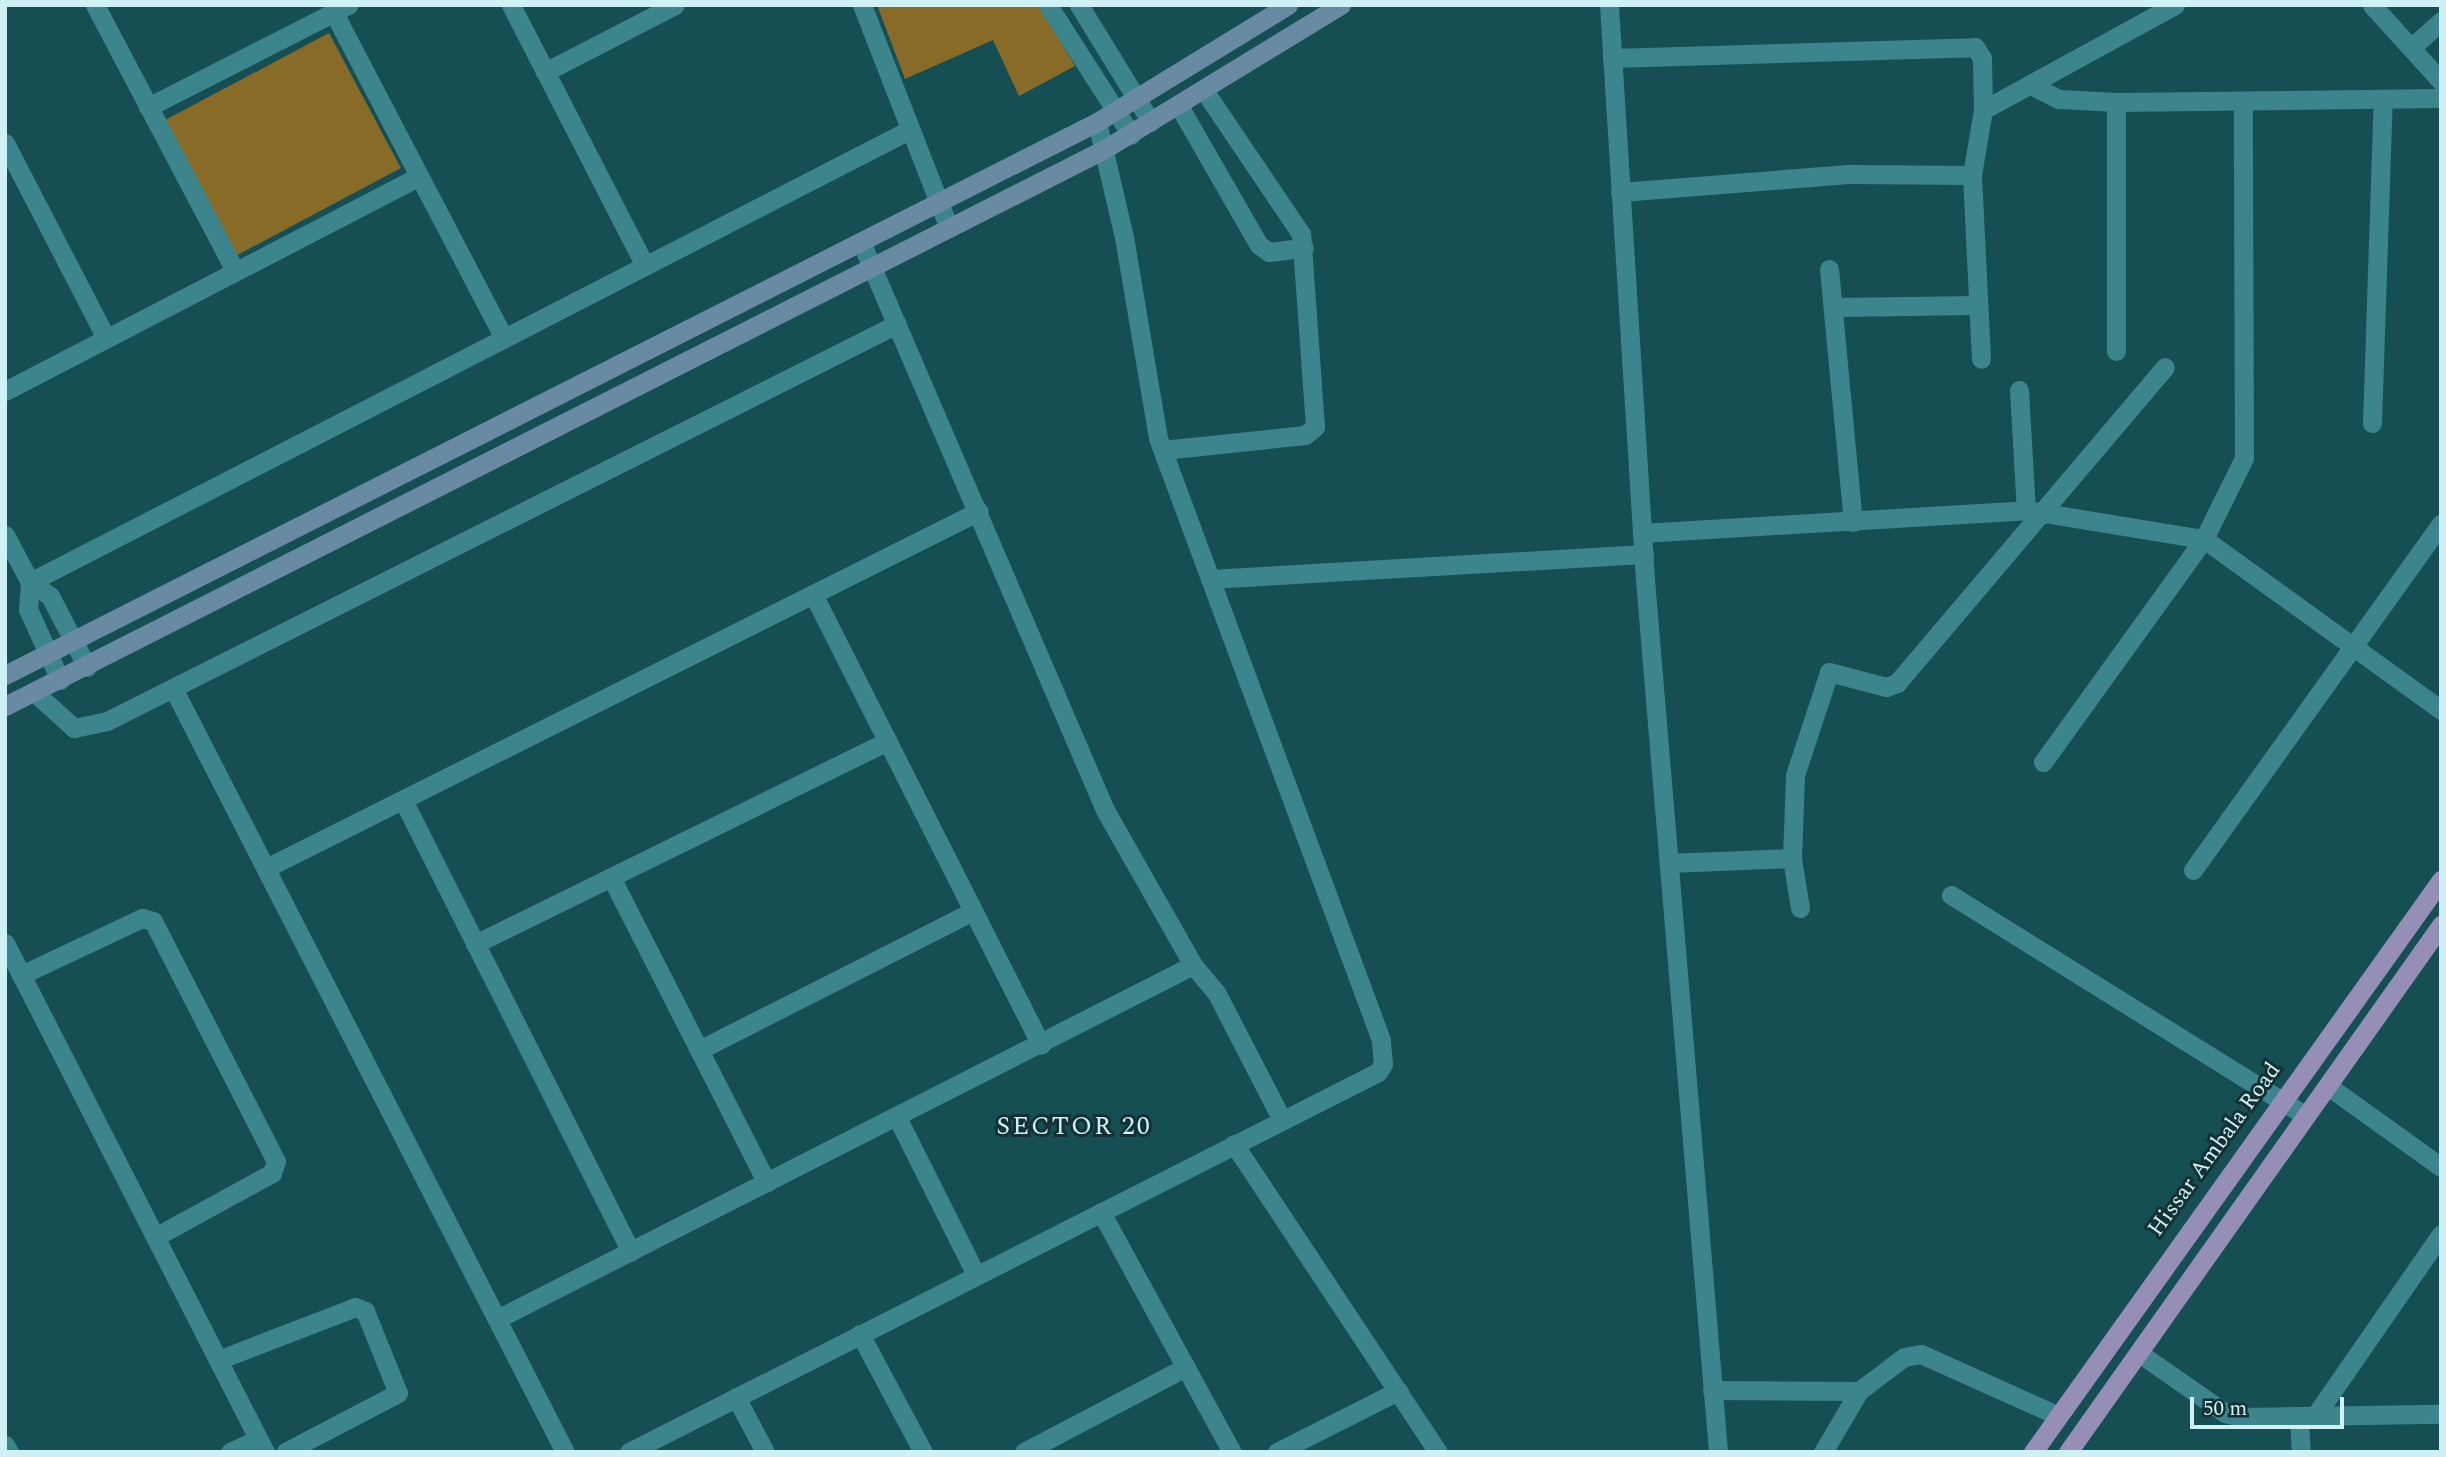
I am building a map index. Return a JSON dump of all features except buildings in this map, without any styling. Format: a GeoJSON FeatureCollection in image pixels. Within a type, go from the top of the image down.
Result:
{"type":"FeatureCollection","features":[{"type":"Feature","properties":{"kind":"main road"},"geometry":{"type":"LineString","coordinates":[[5,675],[862,244],[1097,122],[1287,5]]}},
{"type":"Feature","properties":{"kind":"main road"},"geometry":{"type":"LineString","coordinates":[[5,706],[873,269],[1103,150],[1341,5]]}},
{"type":"Feature","properties":{"kind":"main road","name":"Hissar Ambala Road"},"geometry":{"type":"LineString","coordinates":[[2033,1452],[2441,880]]}},
{"type":"Feature","properties":{"kind":"main road"},"geometry":{"type":"LineString","coordinates":[[2068,1452],[2441,925]]}},
{"type":"Feature","properties":{"kind":"street"},"geometry":{"type":"LineString","coordinates":[[95,5],[234,271]]}},
{"type":"Feature","properties":{"kind":"street"},"geometry":{"type":"LineString","coordinates":[[511,5],[645,266]]}},
{"type":"Feature","properties":{"kind":"street"},"geometry":{"type":"LineString","coordinates":[[545,72],[675,5]]}},
{"type":"Feature","properties":{"kind":"street"},"geometry":{"type":"LineString","coordinates":[[862,5],[949,228]]}},
{"type":"Feature","properties":{"kind":"street"},"geometry":{"type":"LineString","coordinates":[[1048,5],[1131,135]]}},
{"type":"Feature","properties":{"kind":"street"},"geometry":{"type":"LineString","coordinates":[[1079,5],[1152,122]]}},
{"type":"Feature","properties":{"kind":"street"},"geometry":{"type":"LineString","coordinates":[[1609,5],[1642,533],[1717,1452]]}},
{"type":"Feature","properties":{"kind":"street"},"geometry":{"type":"LineString","coordinates":[[1983,110],[2033,86],[2175,5]]}},
{"type":"Feature","properties":{"kind":"street"},"geometry":{"type":"LineString","coordinates":[[2372,5],[2441,81]]}},
{"type":"Feature","properties":{"kind":"street"},"geometry":{"type":"LineString","coordinates":[[148,107],[341,9],[419,176],[504,338]]}},
{"type":"Feature","properties":{"kind":"street"},"geometry":{"type":"LineString","coordinates":[[2411,48],[2441,21]]}},
{"type":"Feature","properties":{"kind":"street"},"geometry":{"type":"LineString","coordinates":[[1612,58],[1969,45],[1982,58],[1983,110],[1972,175],[1981,359]]}},
{"type":"Feature","properties":{"kind":"street"},"geometry":{"type":"LineString","coordinates":[[2033,86],[2059,99],[2116,102],[2441,97]]}},
{"type":"Feature","properties":{"kind":"street"},"geometry":{"type":"LineString","coordinates":[[1163,450],[1305,435],[1314,429],[1304,248],[1299,230],[1204,90]]}},
{"type":"Feature","properties":{"kind":"street"},"geometry":{"type":"LineString","coordinates":[[2372,423],[2383,99]]}},
{"type":"Feature","properties":{"kind":"street"},"geometry":{"type":"LineString","coordinates":[[2043,762],[2204,539],[2244,458],[2248,433],[2243,101]]}},
{"type":"Feature","properties":{"kind":"street"},"geometry":{"type":"LineString","coordinates":[[2116,102],[2116,351]]}},
{"type":"Feature","properties":{"kind":"street"},"geometry":{"type":"LineString","coordinates":[[1179,106],[1259,245],[1269,252],[1304,248]]}},
{"type":"Feature","properties":{"kind":"street"},"geometry":{"type":"LineString","coordinates":[[639,1449],[736,1397],[1378,1072],[1384,1054],[1163,450],[1097,122]]}},
{"type":"Feature","properties":{"kind":"street"},"geometry":{"type":"LineString","coordinates":[[30,582],[909,130]]}},
{"type":"Feature","properties":{"kind":"street"},"geometry":{"type":"LineString","coordinates":[[5,143],[106,338]]}},
{"type":"Feature","properties":{"kind":"street"},"geometry":{"type":"LineString","coordinates":[[1620,192],[1848,174],[1972,175]]}},
{"type":"Feature","properties":{"kind":"street"},"geometry":{"type":"LineString","coordinates":[[5,391],[419,176]]}},
{"type":"Feature","properties":{"kind":"street"},"geometry":{"type":"LineString","coordinates":[[862,244],[979,511],[1105,810],[1193,965],[1216,992],[1282,1120]]}},
{"type":"Feature","properties":{"kind":"street"},"geometry":{"type":"LineString","coordinates":[[1829,270],[1836,307],[1853,522]]}},
{"type":"Feature","properties":{"kind":"street"},"geometry":{"type":"LineString","coordinates":[[1836,307],[1978,305]]}},
{"type":"Feature","properties":{"kind":"street"},"geometry":{"type":"LineString","coordinates":[[34,692],[61,722],[85,728],[173,688],[897,324]]}},
{"type":"Feature","properties":{"kind":"street"},"geometry":{"type":"LineString","coordinates":[[1800,908],[1792,858],[1797,762],[1829,672],[1894,685],[2032,511],[2165,367]]}},
{"type":"Feature","properties":{"kind":"street"},"geometry":{"type":"LineString","coordinates":[[2019,390],[2032,511]]}},
{"type":"Feature","properties":{"kind":"street"},"geometry":{"type":"LineString","coordinates":[[266,868],[979,511]]}},
{"type":"Feature","properties":{"kind":"street"},"geometry":{"type":"LineString","coordinates":[[1642,533],[2032,511],[2204,539],[2441,710]]}},
{"type":"Feature","properties":{"kind":"street"},"geometry":{"type":"LineString","coordinates":[[2193,870],[2355,648],[2441,524]]}},
{"type":"Feature","properties":{"kind":"street"},"geometry":{"type":"LineString","coordinates":[[5,535],[30,582],[50,596],[87,667]]}},
{"type":"Feature","properties":{"kind":"street"},"geometry":{"type":"LineString","coordinates":[[1210,579],[1644,554]]}},
{"type":"Feature","properties":{"kind":"street"},"geometry":{"type":"LineString","coordinates":[[30,582],[28,609],[60,680]]}},
{"type":"Feature","properties":{"kind":"street"},"geometry":{"type":"LineString","coordinates":[[813,594],[1041,1045]]}},
{"type":"Feature","properties":{"kind":"street"},"geometry":{"type":"LineString","coordinates":[[173,688],[565,1452]]}},
{"type":"Feature","properties":{"kind":"street"},"geometry":{"type":"LineString","coordinates":[[475,944],[888,741]]}},
{"type":"Feature","properties":{"kind":"street"},"geometry":{"type":"LineString","coordinates":[[403,800],[631,1252]]}},
{"type":"Feature","properties":{"kind":"street"},"geometry":{"type":"LineString","coordinates":[[1669,863],[1792,858]]}},
{"type":"Feature","properties":{"kind":"street"},"geometry":{"type":"LineString","coordinates":[[611,877],[767,1183]]}},
{"type":"Feature","properties":{"kind":"street"},"geometry":{"type":"LineString","coordinates":[[1951,895],[2306,1116]]}},
{"type":"Feature","properties":{"kind":"street"},"geometry":{"type":"LineString","coordinates":[[699,1050],[973,911]]}},
{"type":"Feature","properties":{"kind":"street"},"geometry":{"type":"LineString","coordinates":[[21,975],[142,918],[153,920],[270,1149],[272,1172],[155,1237]]}},
{"type":"Feature","properties":{"kind":"street"},"geometry":{"type":"LineString","coordinates":[[5,943],[261,1445],[230,1452]]}},
{"type":"Feature","properties":{"kind":"street"},"geometry":{"type":"LineString","coordinates":[[497,1319],[1041,1045],[1193,965]]}},
{"type":"Feature","properties":{"kind":"street"},"geometry":{"type":"LineString","coordinates":[[2328,1086],[2441,1167]]}},
{"type":"Feature","properties":{"kind":"street"},"geometry":{"type":"LineString","coordinates":[[897,1117],[976,1275]]}},
{"type":"Feature","properties":{"kind":"street"},"geometry":{"type":"LineString","coordinates":[[1234,1144],[1437,1452]]}},
{"type":"Feature","properties":{"kind":"street"},"geometry":{"type":"LineString","coordinates":[[1101,1212],[1232,1452]]}},
{"type":"Feature","properties":{"kind":"street"},"geometry":{"type":"LineString","coordinates":[[2301,1452],[2307,1416],[2441,1234]]}},
{"type":"Feature","properties":{"kind":"street"},"geometry":{"type":"LineString","coordinates":[[218,1360],[355,1307],[365,1311],[398,1393],[285,1452]]}},
{"type":"Feature","properties":{"kind":"street"},"geometry":{"type":"LineString","coordinates":[[860,1334],[923,1452]]}},
{"type":"Feature","properties":{"kind":"street"},"geometry":{"type":"LineString","coordinates":[[2139,1353],[2225,1413],[2307,1416],[2441,1414]]}},
{"type":"Feature","properties":{"kind":"street"},"geometry":{"type":"LineString","coordinates":[[1822,1452],[1859,1391],[1904,1357],[1921,1354],[2057,1415]]}},
{"type":"Feature","properties":{"kind":"street"},"geometry":{"type":"LineString","coordinates":[[1024,1452],[1054,1445],[1186,1367]]}},
{"type":"Feature","properties":{"kind":"street"},"geometry":{"type":"LineString","coordinates":[[1712,1390],[1859,1391]]}},
{"type":"Feature","properties":{"kind":"street"},"geometry":{"type":"LineString","coordinates":[[1277,1452],[1398,1391]]}},
{"type":"Feature","properties":{"kind":"street"},"geometry":{"type":"LineString","coordinates":[[736,1397],[765,1452]]}},
{"type":"Feature","properties":{"kind":"street"},"geometry":{"type":"LineString","coordinates":[[5,1445],[9,1452]]}},
{"type":"Feature","properties":{"kind":"shaded area"},"geometry":{"type":"Polygon","coordinates":[[[877,5],[1039,5],[1075,66],[1019,96],[993,40],[905,79],[877,5]]]}},
{"type":"Feature","properties":{"kind":"shaded area"},"geometry":{"type":"Polygon","coordinates":[[[329,33],[401,168],[237,255],[166,120],[329,33]]]}},
{"type":"Feature","properties":{"kind":"district","name":"SECTOR 20"},"geometry":{"type":"Point","coordinates":[1074,1127]}}]}
